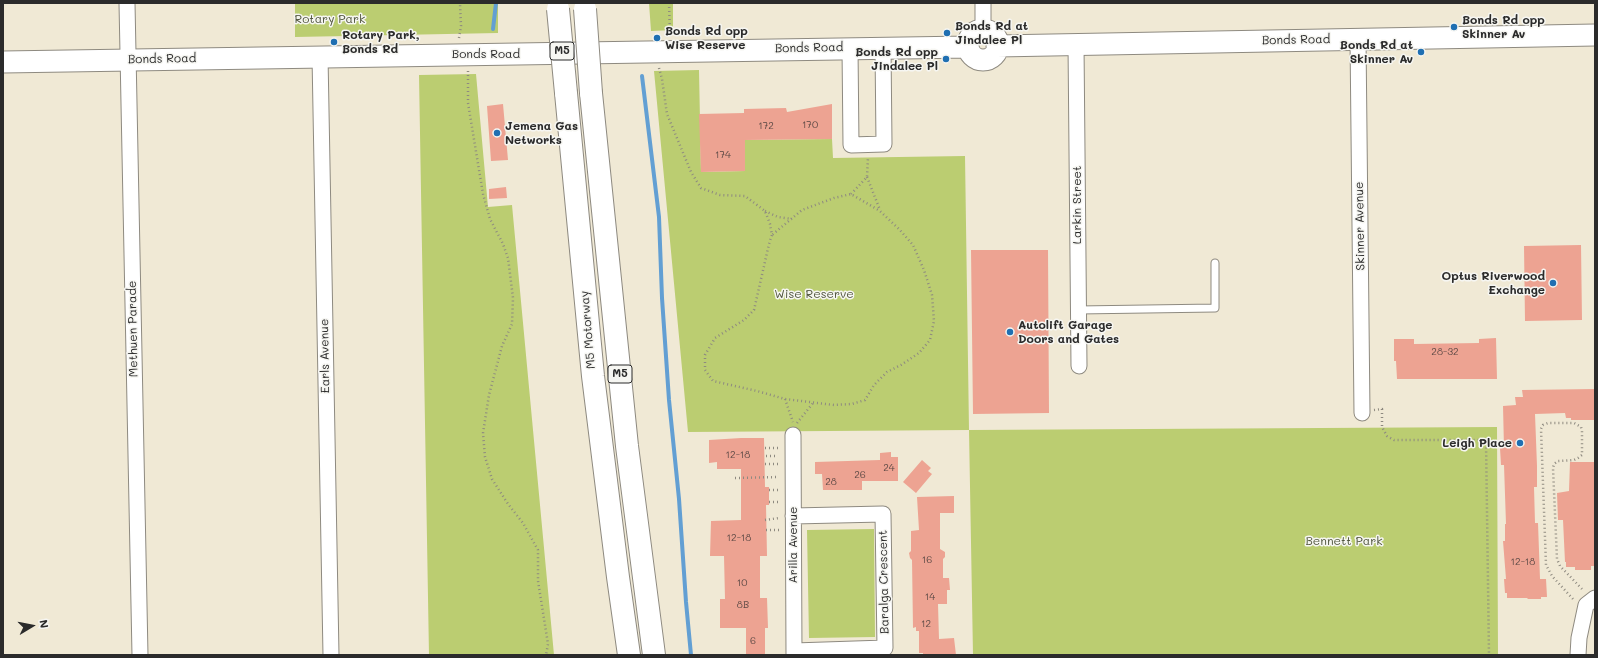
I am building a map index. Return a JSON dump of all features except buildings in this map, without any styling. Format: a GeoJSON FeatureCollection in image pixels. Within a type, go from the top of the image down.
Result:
{"type":"FeatureCollection","features":[{"type":"Feature","properties":{"kind":"highway","name":"M5"},"geometry":{"type":"LineString","coordinates":[[584,5],[627,446],[654,655]]}},
{"type":"Feature","properties":{"kind":"highway","name":"M5 Motorway"},"geometry":{"type":"LineString","coordinates":[[558,6],[593,376],[629,655]]}},
{"type":"Feature","properties":{"kind":"main road"},"geometry":{"type":"LineString","coordinates":[[983,31],[992,34],[997,41],[998,46],[994,55],[990,58],[981,60],[972,56],[968,47],[971,37],[974,34],[983,31]]}},
{"type":"Feature","properties":{"kind":"main road","name":"Bonds Road"},"geometry":{"type":"LineString","coordinates":[[998,46],[1595,35]]}},
{"type":"Feature","properties":{"kind":"main road","name":"Bonds Road"},"geometry":{"type":"LineString","coordinates":[[3,62],[320,56],[544,54],[883,47],[968,47]]}},
{"type":"Feature","properties":{"kind":"street","name":"Methuen Parade"},"geometry":{"type":"LineString","coordinates":[[127,3],[140,655]]}},
{"type":"Feature","properties":{"kind":"street"},"geometry":{"type":"LineString","coordinates":[[983,3],[983,31]]}},
{"type":"Feature","properties":{"kind":"street","name":"Skinner Avenue"},"geometry":{"type":"LineString","coordinates":[[1358,39],[1362,413]]}},
{"type":"Feature","properties":{"kind":"street","name":"Larkin Street"},"geometry":{"type":"LineString","coordinates":[[1076,44],[1079,366]]}},
{"type":"Feature","properties":{"kind":"street"},"geometry":{"type":"LineString","coordinates":[[850,48],[851,145],[869,145],[884,144],[883,47]]}},
{"type":"Feature","properties":{"kind":"street","name":"Earls Avenue"},"geometry":{"type":"LineString","coordinates":[[320,56],[331,655]]}},
{"type":"Feature","properties":{"kind":"street","name":"Arilla Avenue"},"geometry":{"type":"LineString","coordinates":[[793,435],[786,517],[794,653]]}},
{"type":"Feature","properties":{"kind":"street","name":"Baralga Crescent"},"geometry":{"type":"LineString","coordinates":[[786,517],[883,514],[885,648],[794,653]]}},
{"type":"Feature","properties":{"kind":"street"},"geometry":{"type":"LineString","coordinates":[[1578,655],[1579,638],[1586,605],[1595,598]]}},
{"type":"Feature","properties":{"kind":"lane"},"geometry":{"type":"LineString","coordinates":[[1078,310],[1215,308],[1215,263]]}},
{"type":"Feature","properties":{"kind":"path"},"geometry":{"type":"LineString","coordinates":[[459,37],[461,26],[460,3]]}},
{"type":"Feature","properties":{"kind":"path"},"geometry":{"type":"LineString","coordinates":[[669,3],[670,34]]}},
{"type":"Feature","properties":{"kind":"path"},"geometry":{"type":"LineString","coordinates":[[659,68],[667,114],[691,172],[701,188],[720,195],[745,196],[765,211],[778,217],[792,218]]}},
{"type":"Feature","properties":{"kind":"path"},"geometry":{"type":"LineString","coordinates":[[468,72],[468,104],[483,194],[490,219],[504,244],[510,271],[513,298],[512,324],[502,346],[489,395],[483,433],[485,457],[492,479],[508,504],[523,523],[538,550],[538,580],[548,644],[546,655]]}},
{"type":"Feature","properties":{"kind":"path"},"geometry":{"type":"LineString","coordinates":[[869,145],[867,177],[880,211]]}},
{"type":"Feature","properties":{"kind":"path"},"geometry":{"type":"LineString","coordinates":[[851,194],[880,211],[913,245],[924,270],[932,295],[934,321],[930,340],[919,353],[887,372],[874,384],[865,400],[852,404],[813,403],[786,399],[757,391],[713,382],[705,370],[705,355],[714,338],[744,320],[754,310],[768,244],[772,235],[802,210],[834,198],[851,194],[867,177]]}},
{"type":"Feature","properties":{"kind":"path"},"geometry":{"type":"LineString","coordinates":[[765,211],[772,235]]}},
{"type":"Feature","properties":{"kind":"path"},"geometry":{"type":"LineString","coordinates":[[786,399],[795,426],[813,403]]}},
{"type":"Feature","properties":{"kind":"path"},"geometry":{"type":"LineString","coordinates":[[1362,413],[1382,409],[1382,427],[1387,436],[1394,440],[1486,440],[1489,655]]}},
{"type":"Feature","properties":{"kind":"path"},"geometry":{"type":"LineString","coordinates":[[1572,599],[1552,576],[1546,565],[1544,551],[1541,430],[1543,425],[1548,423],[1574,423],[1581,427],[1582,431],[1582,455],[1574,460],[1558,461],[1554,464],[1557,559],[1560,566],[1582,590]]}},
{"type":"Feature","properties":{"kind":"path"},"geometry":{"type":"LineString","coordinates":[[764,448],[778,448]]}},
{"type":"Feature","properties":{"kind":"path"},"geometry":{"type":"LineString","coordinates":[[766,456],[778,456]]}},
{"type":"Feature","properties":{"kind":"path"},"geometry":{"type":"LineString","coordinates":[[765,464],[778,464]]}},
{"type":"Feature","properties":{"kind":"path"},"geometry":{"type":"LineString","coordinates":[[736,478],[779,477]]}},
{"type":"Feature","properties":{"kind":"path"},"geometry":{"type":"LineString","coordinates":[[769,490],[779,490]]}},
{"type":"Feature","properties":{"kind":"path"},"geometry":{"type":"LineString","coordinates":[[769,502],[779,502]]}},
{"type":"Feature","properties":{"kind":"path"},"geometry":{"type":"LineString","coordinates":[[766,520],[786,517]]}},
{"type":"Feature","properties":{"kind":"path"},"geometry":{"type":"LineString","coordinates":[[766,530],[779,530]]}},
{"type":"Feature","properties":{"kind":"green space","name":"Rotary Park"},"geometry":{"type":"Polygon","coordinates":[[[295,3],[498,3],[498,33],[295,37],[295,3]]]}},
{"type":"Feature","properties":{"kind":"green space"},"geometry":{"type":"Polygon","coordinates":[[[649,3],[673,3],[673,30],[651,31],[649,3]]]}},
{"type":"Feature","properties":{"kind":"green space","name":"Wise Reserve"},"geometry":{"type":"Polygon","coordinates":[[[699,70],[701,172],[745,171],[745,140],[832,139],[833,158],[965,156],[969,430],[688,432],[654,71],[699,70]]]}},
{"type":"Feature","properties":{"kind":"green space"},"geometry":{"type":"Polygon","coordinates":[[[476,74],[488,207],[512,205],[554,655],[429,655],[419,75],[476,74]]]}},
{"type":"Feature","properties":{"kind":"green space","name":"Bennett Park"},"geometry":{"type":"Polygon","coordinates":[[[1497,427],[1498,655],[973,655],[969,430],[1497,427]]]}},
{"type":"Feature","properties":{"kind":"green space"},"geometry":{"type":"Polygon","coordinates":[[[874,529],[875,637],[809,638],[807,530],[874,529]]]}},
{"type":"Feature","properties":{"kind":"waterway"},"geometry":{"type":"LineString","coordinates":[[493,29],[496,3]]}},
{"type":"Feature","properties":{"kind":"waterway"},"geometry":{"type":"LineString","coordinates":[[642,76],[659,217],[662,298],[669,400],[679,499],[691,655]]}},
{"type":"Feature","properties":{"kind":"place","name":"Bonds Rd opp Skinner Av"},"geometry":{"type":"Point","coordinates":[1454,27]}},
{"type":"Feature","properties":{"kind":"place","name":"Bonds Rd at Jindalee Pl"},"geometry":{"type":"Point","coordinates":[947,33]}},
{"type":"Feature","properties":{"kind":"place","name":"Bonds Rd opp Wise Reserve"},"geometry":{"type":"Point","coordinates":[657,38]}},
{"type":"Feature","properties":{"kind":"place","name":"Rotary Park, Bonds Rd"},"geometry":{"type":"Point","coordinates":[334,42]}},
{"type":"Feature","properties":{"kind":"place","name":"Bonds Rd at Skinner Av"},"geometry":{"type":"Point","coordinates":[1421,52]}},
{"type":"Feature","properties":{"kind":"place","name":"Bonds Rd opp Jindalee Pl"},"geometry":{"type":"Point","coordinates":[946,59]}},
{"type":"Feature","properties":{"kind":"place","name":"Jemena Gas Networks"},"geometry":{"type":"Point","coordinates":[497,133]}},
{"type":"Feature","properties":{"kind":"place","name":"Optus Riverwood Exchange"},"geometry":{"type":"Point","coordinates":[1553,283]}},
{"type":"Feature","properties":{"kind":"place","name":"Autolift Garage Doors and Gates"},"geometry":{"type":"Point","coordinates":[1010,332]}},
{"type":"Feature","properties":{"kind":"place","name":"Leigh Place"},"geometry":{"type":"Point","coordinates":[1520,443]}}]}
